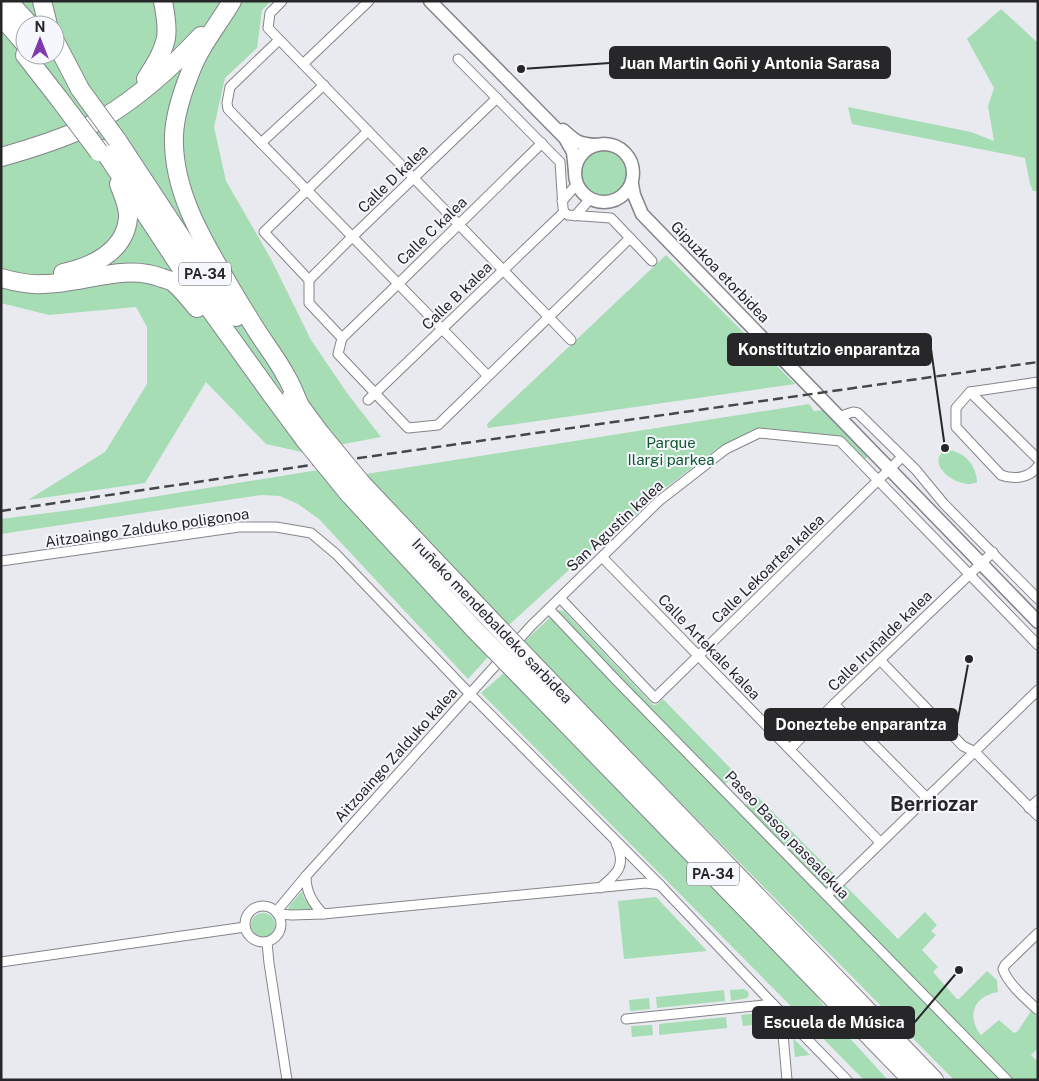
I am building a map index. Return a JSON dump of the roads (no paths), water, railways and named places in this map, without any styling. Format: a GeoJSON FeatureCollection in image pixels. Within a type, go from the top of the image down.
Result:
{"type":"FeatureCollection","features":[{"type":"Feature","properties":{"kind":"highway"},"geometry":{"type":"LineString","coordinates":[[8,1],[21,15]]}},
{"type":"Feature","properties":{"kind":"highway"},"geometry":{"type":"LineString","coordinates":[[42,1],[46,15]]}},
{"type":"Feature","properties":{"kind":"highway"},"geometry":{"type":"LineString","coordinates":[[146,79],[157,62],[166,38],[166,17],[163,1]]}},
{"type":"Feature","properties":{"kind":"highway"},"geometry":{"type":"LineString","coordinates":[[1,151],[47,137],[83,122],[114,104],[171,58],[199,30],[221,1]]}},
{"type":"Feature","properties":{"kind":"highway"},"geometry":{"type":"LineString","coordinates":[[1,157],[86,128],[116,110],[152,84],[182,57],[231,1]]}},
{"type":"Feature","properties":{"kind":"highway"},"geometry":{"type":"LineString","coordinates":[[231,1],[205,42],[190,71],[179,106],[174,134],[175,157],[186,202],[196,226],[255,328],[287,376],[298,404]]}},
{"type":"Feature","properties":{"kind":"highway"},"geometry":{"type":"LineString","coordinates":[[1,16],[15,32]]}},
{"type":"Feature","properties":{"kind":"highway"},"geometry":{"type":"LineString","coordinates":[[1,31],[15,45]]}},
{"type":"Feature","properties":{"kind":"highway"},"geometry":{"type":"LineString","coordinates":[[36,65],[69,95]]}},
{"type":"Feature","properties":{"kind":"highway"},"geometry":{"type":"LineString","coordinates":[[43,65],[69,95]]}},
{"type":"Feature","properties":{"kind":"highway"},"geometry":{"type":"LineString","coordinates":[[58,65],[69,95]]}},
{"type":"Feature","properties":{"kind":"highway"},"geometry":{"type":"LineString","coordinates":[[61,65],[69,95]]}},
{"type":"Feature","properties":{"kind":"highway","name":"Iruñeko mendebaldeko sarbidea"},"geometry":{"type":"LineString","coordinates":[[69,95],[107,150],[189,280],[271,394],[312,436],[474,629],[808,973],[905,1077]]}},
{"type":"Feature","properties":{"kind":"highway"},"geometry":{"type":"LineString","coordinates":[[1,145],[47,137]]}},
{"type":"Feature","properties":{"kind":"highway"},"geometry":{"type":"LineString","coordinates":[[1,269],[28,276],[67,272],[85,267],[104,258],[117,245],[125,232],[128,218],[126,203],[107,150]]}},
{"type":"Feature","properties":{"kind":"highway","name":"Iruñeko mendebaldeko sarbidea"},"geometry":{"type":"LineString","coordinates":[[107,150],[204,272],[298,404],[312,436]]}},
{"type":"Feature","properties":{"kind":"highway"},"geometry":{"type":"LineString","coordinates":[[1,278],[18,283],[44,284],[114,274],[139,273],[156,276],[172,282],[184,292],[248,372],[271,394]]}},
{"type":"Feature","properties":{"kind":"highway","name":"Iruñeko mendebaldeko sarbidea"},"geometry":{"type":"LineString","coordinates":[[356,489],[488,617],[934,1080]]}},
{"type":"Feature","properties":{"kind":"highway"},"geometry":{"type":"LineString","coordinates":[[769,908],[861,995],[945,1080]]}},
{"type":"Feature","properties":{"kind":"main road"},"geometry":{"type":"LineString","coordinates":[[430,1],[565,138],[572,152],[577,184],[580,189],[590,199],[604,203],[622,197],[632,184],[633,166],[623,150],[615,145],[582,144],[573,140],[440,1]]}},
{"type":"Feature","properties":{"kind":"main road"},"geometry":{"type":"LineString","coordinates":[[575,171],[577,162],[582,155],[596,145]]}},
{"type":"Feature","properties":{"kind":"main road","name":"Gipuzkoa etorbidea"},"geometry":{"type":"LineString","coordinates":[[632,184],[634,195],[642,214]]}},
{"type":"Feature","properties":{"kind":"main road","name":"Gipuzkoa etorbidea"},"geometry":{"type":"LineString","coordinates":[[614,201],[627,205],[642,214],[1038,622]]}},
{"type":"Feature","properties":{"kind":"street"},"geometry":{"type":"LineString","coordinates":[[282,1],[270,12],[268,28],[571,340]]}},
{"type":"Feature","properties":{"kind":"street"},"geometry":{"type":"LineString","coordinates":[[303,64],[369,1]]}},
{"type":"Feature","properties":{"kind":"street"},"geometry":{"type":"LineString","coordinates":[[280,40],[230,87],[228,109],[488,376]]}},
{"type":"Feature","properties":{"kind":"street"},"geometry":{"type":"LineString","coordinates":[[458,59],[560,162],[562,208],[564,212],[575,216],[611,218],[652,261]]}},
{"type":"Feature","properties":{"kind":"street"},"geometry":{"type":"LineString","coordinates":[[261,143],[324,85]]}},
{"type":"Feature","properties":{"kind":"street","name":"Calle D kalea"},"geometry":{"type":"LineString","coordinates":[[309,280],[497,98]]}},
{"type":"Feature","properties":{"kind":"street"},"geometry":{"type":"LineString","coordinates":[[368,131],[264,232],[309,280],[309,303],[342,338],[338,354],[371,397],[408,428],[438,425],[630,238]]}},
{"type":"Feature","properties":{"kind":"street","name":"Calle C kalea"},"geometry":{"type":"LineString","coordinates":[[342,338],[542,143]]}},
{"type":"Feature","properties":{"kind":"street"},"geometry":{"type":"LineString","coordinates":[[562,201],[577,184]]}},
{"type":"Feature","properties":{"kind":"street"},"geometry":{"type":"LineString","coordinates":[[575,216],[590,199]]}},
{"type":"Feature","properties":{"kind":"street","name":"Calle B kalea"},"geometry":{"type":"LineString","coordinates":[[371,397],[564,212]]}},
{"type":"Feature","properties":{"kind":"street"},"geometry":{"type":"LineString","coordinates":[[1038,382],[970,392],[956,408],[956,427],[1001,475],[1023,477],[1031,473],[1038,466]]}},
{"type":"Feature","properties":{"kind":"street"},"geometry":{"type":"LineString","coordinates":[[970,392],[1038,459]]}},
{"type":"Feature","properties":{"kind":"street"},"geometry":{"type":"LineString","coordinates":[[838,417],[854,412],[858,413],[916,470],[944,504],[1038,599]]}},
{"type":"Feature","properties":{"kind":"street","name":"San Agustin kalea"},"geometry":{"type":"LineString","coordinates":[[469,693],[531,626],[659,501],[726,449],[759,433],[840,440],[878,481]]}},
{"type":"Feature","properties":{"kind":"street"},"geometry":{"type":"LineString","coordinates":[[902,457],[878,481],[1038,644]]}},
{"type":"Feature","properties":{"kind":"street","name":"Calle Lekoartea kalea"},"geometry":{"type":"LineString","coordinates":[[560,598],[655,698],[878,481]]}},
{"type":"Feature","properties":{"kind":"street","name":"Aitzoaingo Zalduko poligonoa"},"geometry":{"type":"LineString","coordinates":[[1,561],[239,527],[276,527],[311,532],[336,554],[469,693]]}},
{"type":"Feature","properties":{"kind":"street"},"geometry":{"type":"LineString","coordinates":[[969,574],[993,552]]}},
{"type":"Feature","properties":{"kind":"street","name":"Calle Artekale kalea"},"geometry":{"type":"LineString","coordinates":[[602,556],[880,842]]}},
{"type":"Feature","properties":{"kind":"street","name":"Calle Iruñalde kalea"},"geometry":{"type":"LineString","coordinates":[[790,749],[969,574]]}},
{"type":"Feature","properties":{"kind":"street","name":"Paseo Basoa pasealekua"},"geometry":{"type":"LineString","coordinates":[[549,609],[617,682],[1007,1080]]}},
{"type":"Feature","properties":{"kind":"street"},"geometry":{"type":"LineString","coordinates":[[880,660],[963,746],[975,752],[1038,816]]}},
{"type":"Feature","properties":{"kind":"street"},"geometry":{"type":"LineString","coordinates":[[826,895],[1038,690]]}},
{"type":"Feature","properties":{"kind":"street","name":"Aitzoaingo Zalduko kalea"},"geometry":{"type":"LineString","coordinates":[[277,913],[306,876],[469,693],[660,885],[847,1080]]}},
{"type":"Feature","properties":{"kind":"street"},"geometry":{"type":"LineString","coordinates":[[834,704],[926,798]]}},
{"type":"Feature","properties":{"kind":"street"},"geometry":{"type":"LineString","coordinates":[[1030,808],[1038,800]]}},
{"type":"Feature","properties":{"kind":"street","name":"Aitzoaingo Zalduko kalea"},"geometry":{"type":"LineString","coordinates":[[600,888],[614,876],[620,865],[621,856],[614,838]]}},
{"type":"Feature","properties":{"kind":"street"},"geometry":{"type":"LineString","coordinates":[[306,876],[308,892],[313,903],[323,914]]}},
{"type":"Feature","properties":{"kind":"street"},"geometry":{"type":"LineString","coordinates":[[277,913],[292,915],[323,914],[646,882],[660,885]]}},
{"type":"Feature","properties":{"kind":"street"},"geometry":{"type":"LineString","coordinates":[[262,906],[271,908],[277,913],[281,920],[281,926],[275,938],[267,942],[260,942],[250,936],[245,927],[245,921],[251,911],[256,907],[262,906]]}},
{"type":"Feature","properties":{"kind":"street"},"geometry":{"type":"LineString","coordinates":[[1,962],[245,927]]}},
{"type":"Feature","properties":{"kind":"street"},"geometry":{"type":"LineString","coordinates":[[1038,933],[1003,969],[1005,976],[1038,1010]]}},
{"type":"Feature","properties":{"kind":"street"},"geometry":{"type":"LineString","coordinates":[[267,942],[287,1080]]}},
{"type":"Feature","properties":{"kind":"street"},"geometry":{"type":"LineString","coordinates":[[626,1019],[773,1004]]}},
{"type":"Feature","properties":{"kind":"street"},"geometry":{"type":"LineString","coordinates":[[781,1011],[787,1080]]}},
{"type":"Feature","properties":{"kind":"railway"},"geometry":{"type":"LineString","coordinates":[[1,511],[359,458],[1038,362]]}},
{"type":"Feature","properties":{"kind":"place","name":"Juan Martin Goñi y Antonia Sarasa"},"geometry":{"type":"Point","coordinates":[521,69]}},
{"type":"Feature","properties":{"kind":"place","name":"Konstitutzio enparantza"},"geometry":{"type":"Point","coordinates":[945,448]}},
{"type":"Feature","properties":{"kind":"place","name":"Doneztebe enparantza"},"geometry":{"type":"Point","coordinates":[969,659]}},
{"type":"Feature","properties":{"kind":"place","name":"Escuela de Música"},"geometry":{"type":"Point","coordinates":[959,970]}},
{"type":"Feature","properties":{"kind":"district","name":"Berriozar"},"geometry":{"type":"Point","coordinates":[934,804]}},
{"type":"Feature","properties":{"kind":"park label","name":"Parque Ilargi parkea"},"geometry":{"type":"Point","coordinates":[671,452]}}]}
